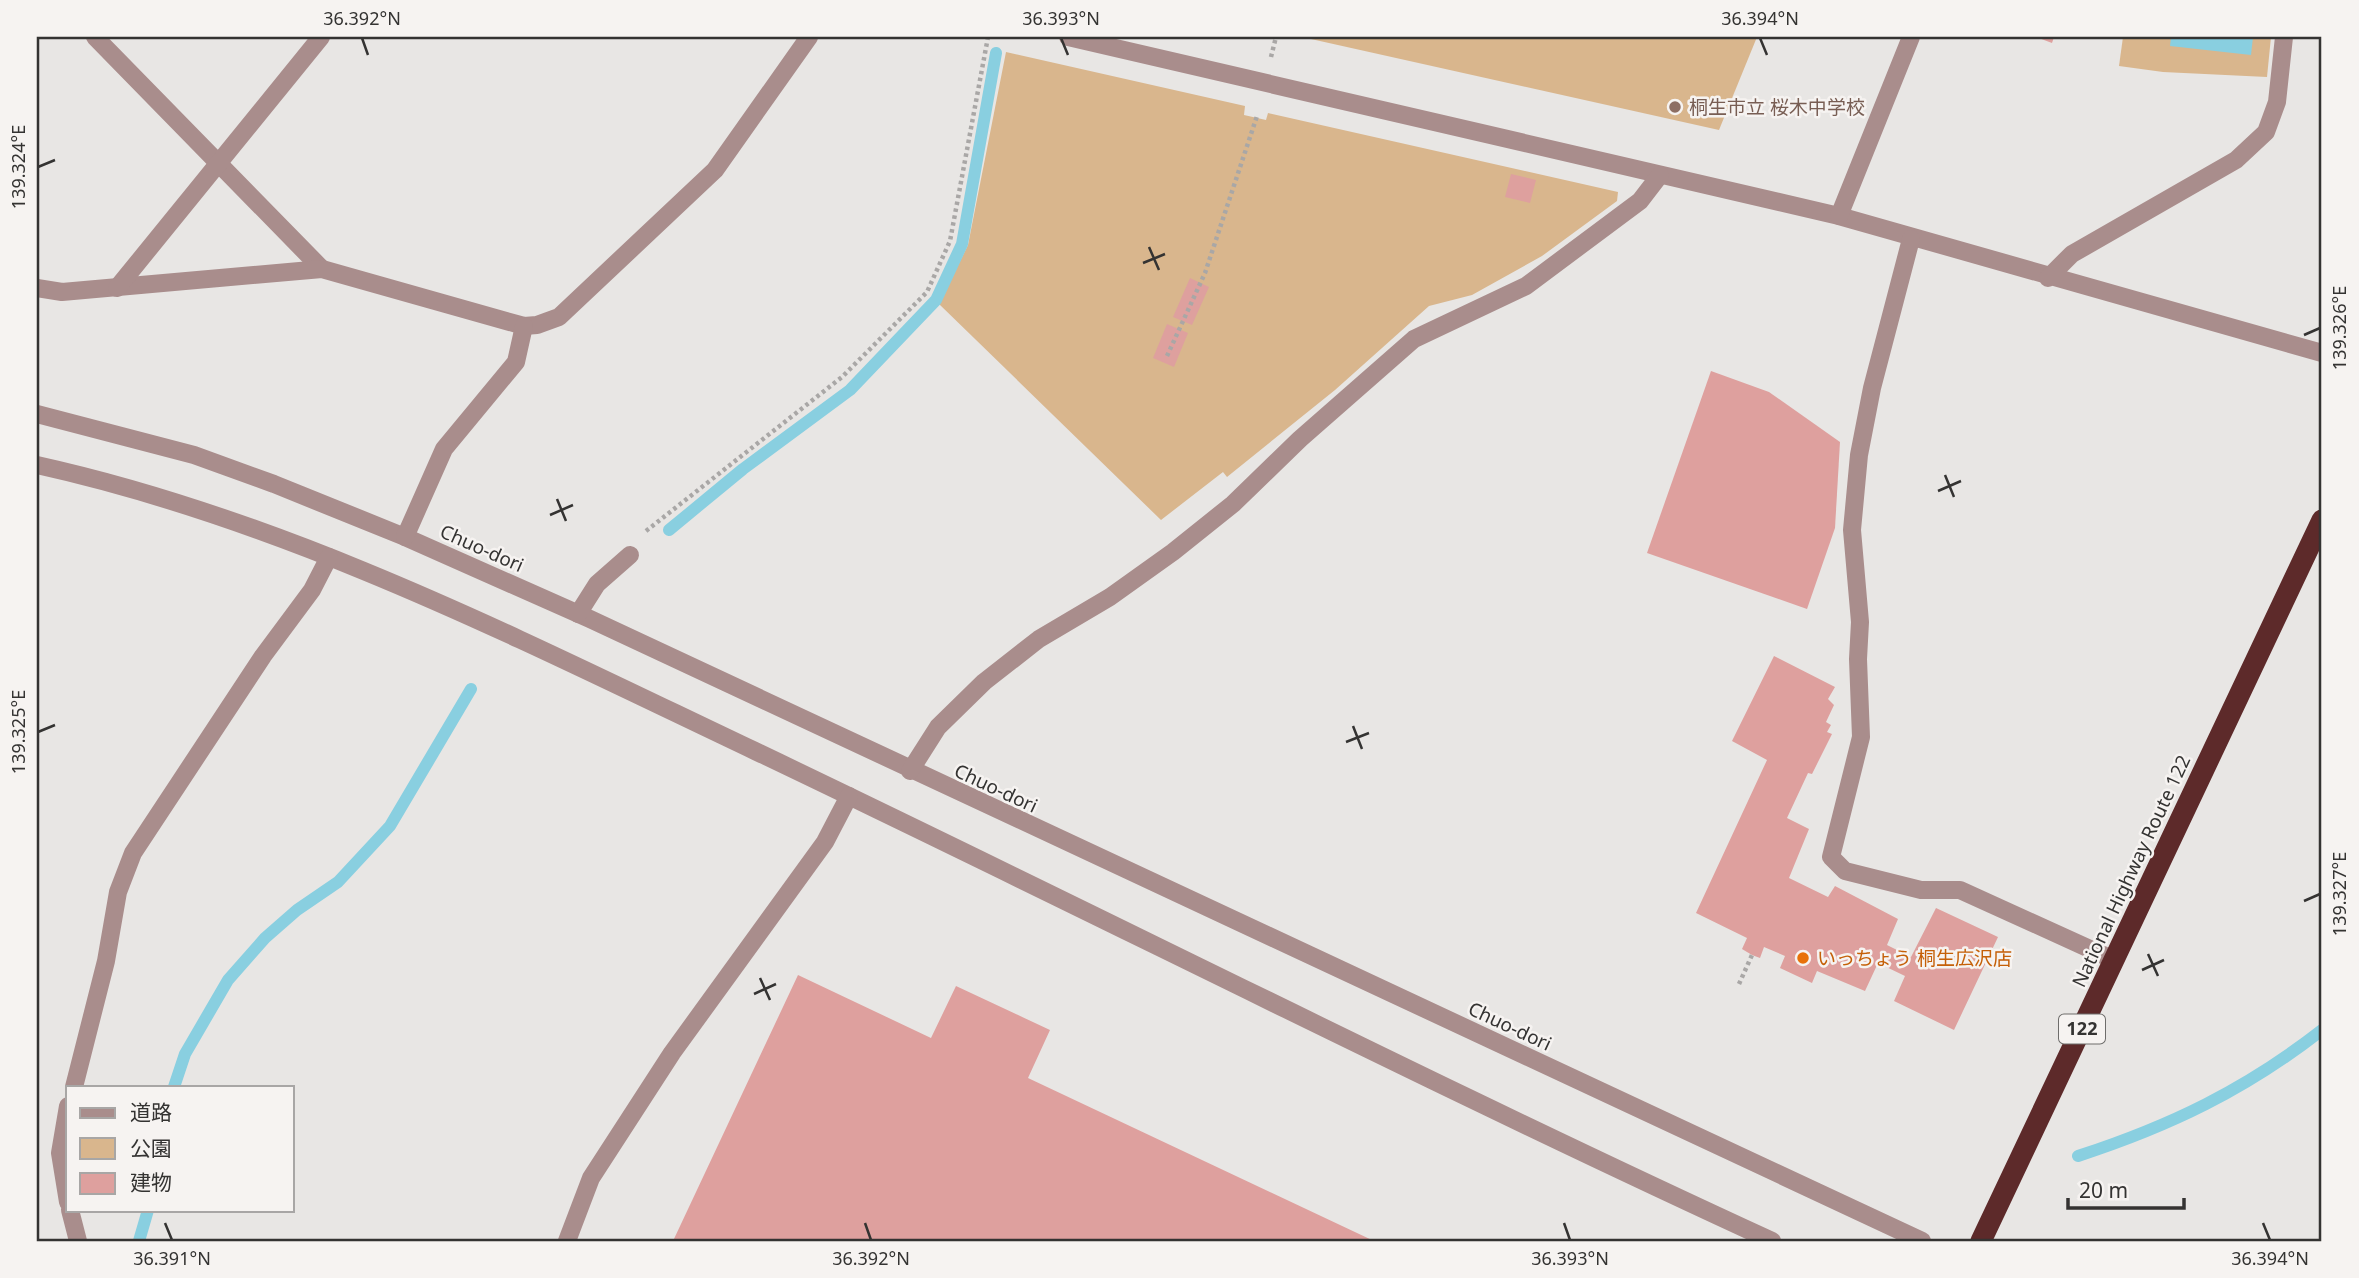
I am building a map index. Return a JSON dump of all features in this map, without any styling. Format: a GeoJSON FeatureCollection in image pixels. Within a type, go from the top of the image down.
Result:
{"type":"FeatureCollection","features":[{"type":"Feature","properties":{"kind":"highway","name":"National Highway Route 122"},"geometry":{"type":"LineString","coordinates":[[1981,1241],[2322,520]]}},
{"type":"Feature","properties":{"kind":"street"},"geometry":{"type":"LineString","coordinates":[[95,37],[322,269]]}},
{"type":"Feature","properties":{"kind":"street"},"geometry":{"type":"LineString","coordinates":[[117,288],[321,37]]}},
{"type":"Feature","properties":{"kind":"street"},"geometry":{"type":"LineString","coordinates":[[37,288],[62,292],[322,269],[524,326],[537,325],[559,317],[715,170],[809,37]]}},
{"type":"Feature","properties":{"kind":"street"},"geometry":{"type":"LineString","coordinates":[[1068,37],[1839,216],[2048,278],[2322,353]]}},
{"type":"Feature","properties":{"kind":"street"},"geometry":{"type":"LineString","coordinates":[[1839,216],[1911,37]]}},
{"type":"Feature","properties":{"kind":"street"},"geometry":{"type":"LineString","coordinates":[[2048,278],[2072,254],[2236,160],[2266,132],[2277,102],[2284,37]]}},
{"type":"Feature","properties":{"kind":"street"},"geometry":{"type":"LineString","coordinates":[[910,771],[938,727],[984,682],[1039,639],[1110,597],[1193,536],[1233,504],[1300,439],[1414,339],[1525,286],[1640,201],[1660,175]]}},
{"type":"Feature","properties":{"kind":"street"},"geometry":{"type":"LineString","coordinates":[[1911,239],[1872,388],[1859,455],[1852,530],[1860,622],[1858,659],[1861,737],[1831,857],[1844,871],[1921,890],[1960,890],[2114,960]]}},
{"type":"Feature","properties":{"kind":"street"},"geometry":{"type":"LineString","coordinates":[[405,537],[444,449],[516,362],[524,326]]}},
{"type":"Feature","properties":{"kind":"street","name":"Chuo-dori"},"geometry":{"type":"LineString","coordinates":[[37,414],[194,455],[405,537],[578,614],[1922,1241]]}},
{"type":"Feature","properties":{"kind":"street"},"geometry":{"type":"LineString","coordinates":[[37,465],[218,516],[329,557],[508,634],[849,796],[1446,1088],[1772,1241]]}},
{"type":"Feature","properties":{"kind":"street"},"geometry":{"type":"LineString","coordinates":[[578,614],[597,584],[630,555]]}},
{"type":"Feature","properties":{"kind":"street"},"geometry":{"type":"LineString","coordinates":[[74,1086],[106,961],[118,892],[133,853],[263,656],[312,590],[329,557]]}},
{"type":"Feature","properties":{"kind":"street"},"geometry":{"type":"LineString","coordinates":[[567,1241],[591,1178],[672,1053],[825,842],[849,796]]}},
{"type":"Feature","properties":{"kind":"street"},"geometry":{"type":"LineString","coordinates":[[66,1118],[60,1153],[66,1190]]}},
{"type":"Feature","properties":{"kind":"street"},"geometry":{"type":"LineString","coordinates":[[71,1212],[78,1241]]}},
{"type":"Feature","properties":{"kind":"path"},"geometry":{"type":"LineString","coordinates":[[630,555],[647,530],[842,377],[927,292],[950,242],[988,37]]}},
{"type":"Feature","properties":{"kind":"path"},"geometry":{"type":"LineString","coordinates":[[1270,61],[1276,37]]}},
{"type":"Feature","properties":{"kind":"path"},"geometry":{"type":"LineString","coordinates":[[1167,356],[1205,273],[1257,116]]}},
{"type":"Feature","properties":{"kind":"path"},"geometry":{"type":"LineString","coordinates":[[1739,984],[1752,955]]}},
{"type":"Feature","properties":{"kind":"green space"},"geometry":{"type":"Polygon","coordinates":[[[1302,37],[1757,37],[1719,130],[1302,37]]]}},
{"type":"Feature","properties":{"kind":"green space"},"geometry":{"type":"Polygon","coordinates":[[[2123,37],[2271,37],[2267,77],[2163,72],[2119,66],[2123,37]]]}},
{"type":"Feature","properties":{"kind":"green space"},"geometry":{"type":"Polygon","coordinates":[[[1006,52],[1245,106],[1244,115],[1266,120],[1268,113],[1618,192],[1617,201],[1542,256],[1472,295],[1429,306],[1335,390],[1227,477],[1223,472],[1161,520],[939,304],[968,245],[1006,52]]]}},
{"type":"Feature","properties":{"kind":"water"},"geometry":{"type":"Polygon","coordinates":[[[2171,37],[2253,37],[2251,55],[2170,46],[2171,37]]]}},
{"type":"Feature","properties":{"kind":"building"},"geometry":{"type":"Polygon","coordinates":[[[2036,37],[2054,37],[2052,43],[2036,37]]]}},
{"type":"Feature","properties":{"kind":"building"},"geometry":{"type":"Polygon","coordinates":[[[1511,174],[1536,180],[1530,203],[1505,197],[1511,174]]]}},
{"type":"Feature","properties":{"kind":"building"},"geometry":{"type":"Polygon","coordinates":[[[1190,278],[1209,287],[1192,325],[1173,317],[1190,278]]]}},
{"type":"Feature","properties":{"kind":"building"},"geometry":{"type":"Polygon","coordinates":[[[1167,324],[1188,333],[1174,367],[1153,358],[1167,324]]]}},
{"type":"Feature","properties":{"kind":"building"},"geometry":{"type":"Polygon","coordinates":[[[1711,371],[1769,392],[1840,442],[1835,528],[1807,609],[1647,553],[1711,371]]]}},
{"type":"Feature","properties":{"kind":"building"},"geometry":{"type":"Polygon","coordinates":[[[1774,656],[1835,687],[1828,699],[1834,705],[1826,722],[1831,725],[1827,732],[1832,734],[1812,774],[1808,773],[1787,818],[1809,829],[1789,878],[1828,897],[1835,886],[1898,919],[1887,945],[1911,957],[1936,908],[1998,937],[1954,1030],[1894,1001],[1905,976],[1878,963],[1865,991],[1817,971],[1812,983],[1780,968],[1785,956],[1764,947],[1760,958],[1752,955],[1742,949],[1747,938],[1696,913],[1767,760],[1732,741],[1774,656]]]}},
{"type":"Feature","properties":{"kind":"building"},"geometry":{"type":"Polygon","coordinates":[[[798,975],[931,1038],[956,986],[1050,1030],[1028,1078],[1374,1241],[673,1241],[798,975]]]}},
{"type":"Feature","properties":{"kind":"waterway"},"geometry":{"type":"LineString","coordinates":[[669,530],[743,469],[850,390],[936,300],[962,244],[996,53]]}},
{"type":"Feature","properties":{"kind":"waterway"},"geometry":{"type":"LineString","coordinates":[[174,1086],[185,1054],[228,980],[265,938],[297,910],[338,882],[390,826],[471,689]]}},
{"type":"Feature","properties":{"kind":"waterway"},"geometry":{"type":"LineString","coordinates":[[2078,1156],[2144,1132],[2206,1104],[2264,1071],[2322,1030]]}},
{"type":"Feature","properties":{"kind":"waterway"},"geometry":{"type":"LineString","coordinates":[[139,1241],[147,1212]]}},
{"type":"Feature","properties":{"kind":"place","name":"桐生市立 桜木中学校"},"geometry":{"type":"Point","coordinates":[1675,107]}},
{"type":"Feature","properties":{"kind":"place","name":"いっちょう 桐生広沢店"},"geometry":{"type":"Point","coordinates":[1803,958]}}]}
